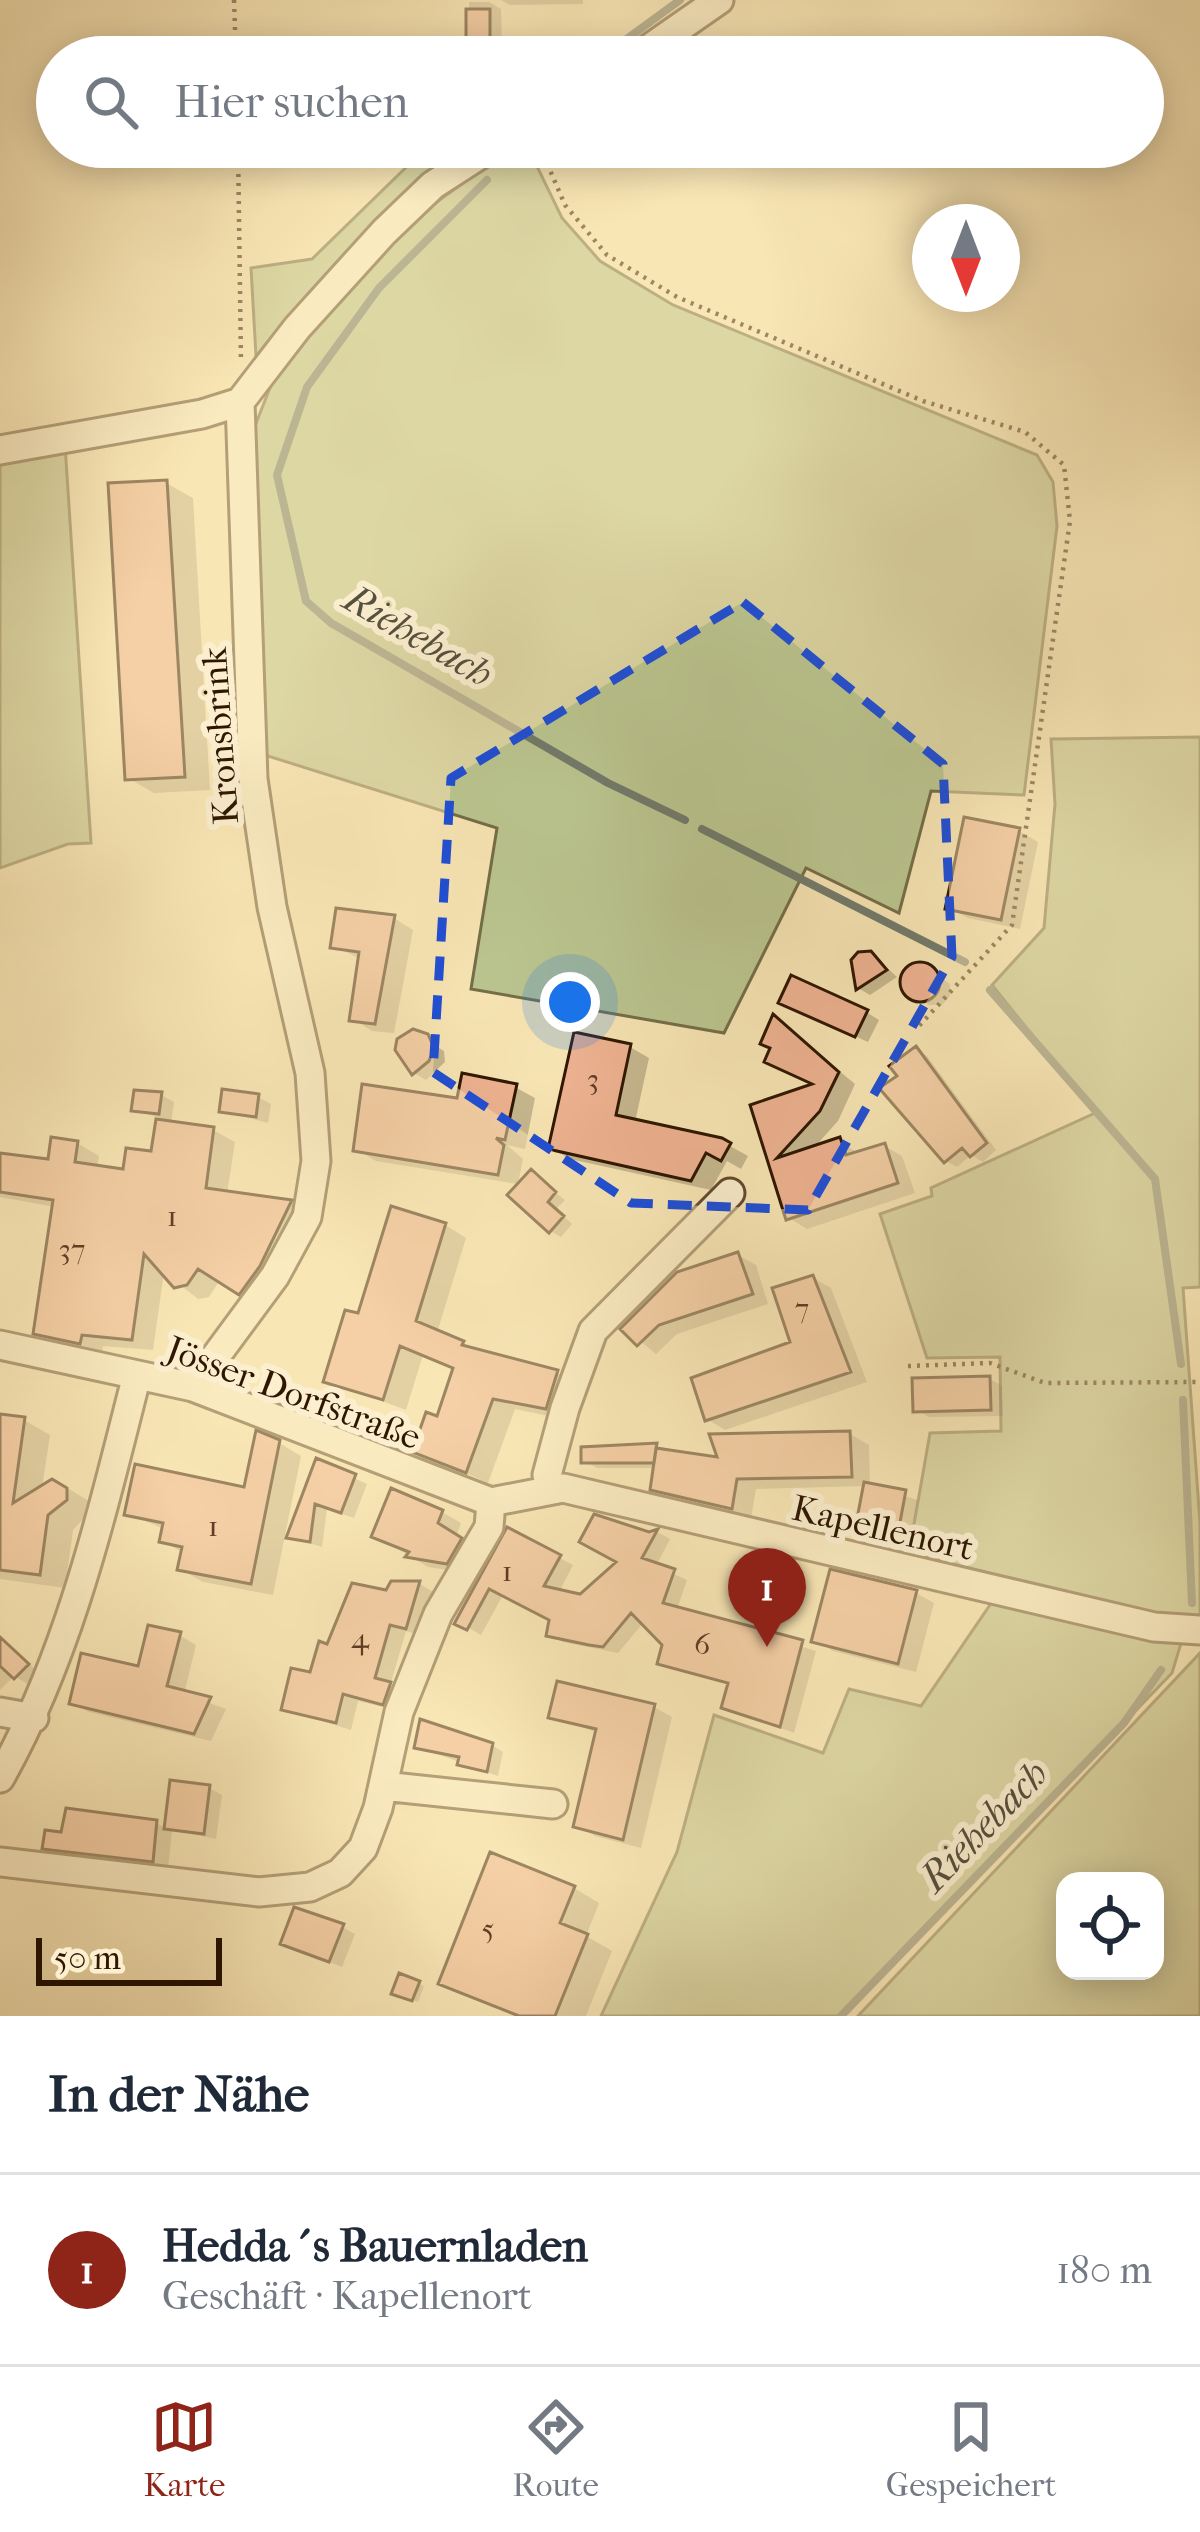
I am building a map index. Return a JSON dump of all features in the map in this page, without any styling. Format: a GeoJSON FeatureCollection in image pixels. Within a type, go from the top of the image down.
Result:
{"type":"FeatureCollection","features":[{"type":"Feature","properties":{"kind":"street"},"geometry":{"type":"LineString","coordinates":[[667,36],[719,0]]}},
{"type":"Feature","properties":{"kind":"street"},"geometry":{"type":"LineString","coordinates":[[0,450],[202,414],[240,402],[297,328],[384,232],[433,185],[459,168]]}},
{"type":"Feature","properties":{"kind":"street","name":"Kronsbrink"},"geometry":{"type":"LineString","coordinates":[[194,1387],[275,1276],[307,1217],[316,1161],[310,1073],[272,907],[253,779],[240,402]]}},
{"type":"Feature","properties":{"kind":"street"},"geometry":{"type":"LineString","coordinates":[[551,1489],[548,1475],[565,1408],[593,1331],[730,1193]]}},
{"type":"Feature","properties":{"kind":"street","name":"Jösser Dorfstraße"},"geometry":{"type":"LineString","coordinates":[[0,1345],[194,1387],[491,1502]]}},
{"type":"Feature","properties":{"kind":"street"},"geometry":{"type":"LineString","coordinates":[[0,1778],[34,1718],[69,1630],[137,1375]]}},
{"type":"Feature","properties":{"kind":"street","name":"Kapellenort"},"geometry":{"type":"LineString","coordinates":[[491,1502],[551,1489],[1154,1627],[1200,1630]]}},
{"type":"Feature","properties":{"kind":"street"},"geometry":{"type":"LineString","coordinates":[[0,1862],[259,1892],[310,1887],[340,1873],[363,1848],[399,1712],[438,1614],[489,1527],[491,1502]]}},
{"type":"Feature","properties":{"kind":"street"},"geometry":{"type":"LineString","coordinates":[[0,1712],[34,1718]]}},
{"type":"Feature","properties":{"kind":"street"},"geometry":{"type":"LineString","coordinates":[[383,1786],[554,1804]]}},
{"type":"Feature","properties":{"kind":"path"},"geometry":{"type":"LineString","coordinates":[[235,0],[236,36]]}},
{"type":"Feature","properties":{"kind":"path"},"geometry":{"type":"LineString","coordinates":[[238,168],[240,402]]}},
{"type":"Feature","properties":{"kind":"path"},"geometry":{"type":"LineString","coordinates":[[549,168],[565,205],[607,255],[676,297],[923,401],[1024,432],[1064,465],[1070,521],[1012,925],[918,1027]]}},
{"type":"Feature","properties":{"kind":"path"},"geometry":{"type":"LineString","coordinates":[[908,1366],[990,1364],[1046,1383],[1200,1382]]}},
{"type":"Feature","properties":{"kind":"highlighted area"},"geometry":{"type":"Polygon","coordinates":[[[743,602],[943,764],[952,957],[808,1210],[631,1203],[433,1072],[451,778],[743,602]]]}},
{"type":"Feature","properties":{"kind":"green space"},"geometry":{"type":"Polygon","coordinates":[[[405,168],[435,168],[256,356],[251,268],[312,259],[405,168]]]}},
{"type":"Feature","properties":{"kind":"green space"},"geometry":{"type":"Polygon","coordinates":[[[484,168],[538,168],[562,218],[600,261],[673,305],[1037,455],[1053,482],[1057,526],[1024,795],[931,791],[899,913],[806,868],[724,1033],[471,989],[497,828],[252,751],[249,441],[277,370],[314,324],[419,215],[484,168]]]}},
{"type":"Feature","properties":{"kind":"green space"},"geometry":{"type":"Polygon","coordinates":[[[65,445],[91,843],[68,844],[0,868],[0,456],[65,445]]]}},
{"type":"Feature","properties":{"kind":"green space"},"geometry":{"type":"Polygon","coordinates":[[[1200,737],[1200,1287],[1183,1288],[1200,1523],[1200,1626],[909,1553],[930,1433],[1001,1431],[1000,1357],[927,1358],[880,1214],[932,1196],[931,1188],[1095,1113],[992,985],[1044,928],[1055,804],[1051,739],[1200,737]]]}},
{"type":"Feature","properties":{"kind":"green space"},"geometry":{"type":"Polygon","coordinates":[[[992,1602],[1182,1640],[1172,1673],[841,2016],[601,2016],[677,1852],[714,1715],[823,1753],[849,1689],[921,1706],[992,1602]]]}},
{"type":"Feature","properties":{"kind":"green space"},"geometry":{"type":"Polygon","coordinates":[[[1200,1653],[1200,2016],[858,2016],[1200,1653]]]}},
{"type":"Feature","properties":{"kind":"building"},"geometry":{"type":"Polygon","coordinates":[[[466,9],[490,9],[490,36],[466,36],[466,9]]]}},
{"type":"Feature","properties":{"kind":"building"},"geometry":{"type":"Polygon","coordinates":[[[167,480],[185,777],[125,780],[108,483],[167,480]]]}},
{"type":"Feature","properties":{"kind":"building"},"geometry":{"type":"Polygon","coordinates":[[[964,817],[1020,828],[1001,920],[945,909],[964,817]]]}},
{"type":"Feature","properties":{"kind":"building"},"geometry":{"type":"Polygon","coordinates":[[[336,908],[395,915],[375,1024],[349,1021],[359,952],[330,948],[336,908]]]}},
{"type":"Feature","properties":{"kind":"building"},"geometry":{"type":"Polygon","coordinates":[[[871,951],[887,970],[856,990],[851,960],[858,952],[871,951]]]}},
{"type":"Feature","properties":{"kind":"building"},"geometry":{"type":"Polygon","coordinates":[[[920,962],[934,968],[940,982],[934,996],[920,1002],[906,996],[900,982],[906,968],[920,962]]]}},
{"type":"Feature","properties":{"kind":"building"},"geometry":{"type":"Polygon","coordinates":[[[791,975],[868,1010],[855,1037],[778,1003],[791,975]]]}},
{"type":"Feature","properties":{"kind":"building"},"geometry":{"type":"Polygon","coordinates":[[[773,1014],[839,1072],[820,1111],[777,1158],[840,1137],[846,1155],[885,1143],[898,1183],[786,1220],[750,1105],[812,1084],[764,1062],[770,1048],[760,1044],[773,1014]]]}},
{"type":"Feature","properties":{"kind":"building"},"geometry":{"type":"Polygon","coordinates":[[[413,1029],[428,1034],[434,1048],[429,1061],[412,1075],[395,1050],[397,1039],[413,1029]]]}},
{"type":"Feature","properties":{"kind":"building"},"geometry":{"type":"Polygon","coordinates":[[[574,1032],[631,1044],[616,1115],[722,1138],[731,1143],[721,1161],[706,1153],[691,1181],[548,1149],[574,1032]]]}},
{"type":"Feature","properties":{"kind":"building"},"geometry":{"type":"Polygon","coordinates":[[[916,1046],[987,1143],[970,1157],[962,1148],[944,1163],[879,1088],[897,1076],[889,1066],[916,1046]]]}},
{"type":"Feature","properties":{"kind":"building"},"geometry":{"type":"Polygon","coordinates":[[[462,1073],[517,1084],[505,1140],[496,1138],[504,1145],[498,1175],[353,1151],[362,1084],[457,1098],[462,1073]]]}},
{"type":"Feature","properties":{"kind":"building"},"geometry":{"type":"Polygon","coordinates":[[[222,1089],[259,1094],[256,1117],[219,1112],[222,1089]]]}},
{"type":"Feature","properties":{"kind":"building"},"geometry":{"type":"Polygon","coordinates":[[[134,1090],[162,1092],[159,1114],[131,1111],[134,1090]]]}},
{"type":"Feature","properties":{"kind":"building"},"geometry":{"type":"Polygon","coordinates":[[[156,1119],[214,1127],[206,1188],[292,1200],[260,1266],[239,1295],[198,1269],[187,1285],[174,1288],[144,1254],[132,1340],[82,1335],[80,1344],[33,1334],[53,1200],[0,1192],[0,1153],[48,1159],[51,1137],[78,1141],[75,1162],[123,1169],[126,1148],[151,1151],[156,1119]]]}},
{"type":"Feature","properties":{"kind":"building"},"geometry":{"type":"Polygon","coordinates":[[[531,1169],[556,1192],[548,1202],[564,1216],[549,1233],[507,1195],[531,1169]]]}},
{"type":"Feature","properties":{"kind":"building"},"geometry":{"type":"Polygon","coordinates":[[[391,1206],[446,1223],[416,1321],[464,1341],[462,1345],[558,1370],[546,1409],[493,1399],[466,1473],[412,1452],[426,1412],[437,1416],[453,1368],[400,1346],[383,1400],[323,1382],[345,1310],[358,1313],[391,1206]]]}},
{"type":"Feature","properties":{"kind":"building"},"geometry":{"type":"Polygon","coordinates":[[[738,1252],[753,1294],[659,1325],[637,1346],[620,1329],[677,1272],[738,1252]]]}},
{"type":"Feature","properties":{"kind":"building"},"geometry":{"type":"Polygon","coordinates":[[[813,1275],[851,1372],[705,1421],[691,1378],[790,1342],[772,1288],[813,1275]]]}},
{"type":"Feature","properties":{"kind":"building"},"geometry":{"type":"Polygon","coordinates":[[[990,1376],[991,1410],[913,1412],[912,1378],[990,1376]]]}},
{"type":"Feature","properties":{"kind":"building"},"geometry":{"type":"Polygon","coordinates":[[[0,1414],[25,1417],[13,1503],[52,1479],[67,1488],[67,1500],[48,1515],[40,1575],[0,1570],[0,1414]]]}},
{"type":"Feature","properties":{"kind":"building"},"geometry":{"type":"Polygon","coordinates":[[[256,1430],[280,1440],[251,1584],[177,1570],[182,1547],[159,1542],[163,1523],[124,1515],[135,1464],[244,1487],[256,1430]]]}},
{"type":"Feature","properties":{"kind":"building"},"geometry":{"type":"Polygon","coordinates":[[[850,1431],[852,1477],[737,1479],[732,1509],[650,1490],[656,1448],[717,1457],[709,1434],[850,1431]]]}},
{"type":"Feature","properties":{"kind":"building"},"geometry":{"type":"Polygon","coordinates":[[[657,1443],[654,1463],[581,1463],[581,1447],[657,1443]]]}},
{"type":"Feature","properties":{"kind":"building"},"geometry":{"type":"Polygon","coordinates":[[[316,1458],[356,1474],[341,1513],[315,1504],[310,1542],[286,1538],[316,1458]]]}},
{"type":"Feature","properties":{"kind":"building"},"geometry":{"type":"Polygon","coordinates":[[[864,1482],[906,1490],[898,1533],[856,1524],[864,1482]]]}},
{"type":"Feature","properties":{"kind":"building"},"geometry":{"type":"Polygon","coordinates":[[[391,1488],[443,1510],[438,1523],[462,1538],[447,1564],[405,1557],[409,1552],[371,1537],[391,1488]]]}},
{"type":"Feature","properties":{"kind":"building"},"geometry":{"type":"Polygon","coordinates":[[[594,1514],[649,1532],[658,1529],[642,1558],[675,1569],[663,1603],[803,1640],[780,1727],[721,1708],[728,1683],[657,1664],[662,1645],[631,1613],[603,1647],[589,1645],[546,1636],[549,1620],[489,1589],[467,1630],[454,1624],[507,1527],[561,1555],[544,1586],[580,1594],[616,1562],[579,1542],[594,1514]]]}},
{"type":"Feature","properties":{"kind":"building"},"geometry":{"type":"Polygon","coordinates":[[[830,1569],[917,1590],[898,1664],[811,1642],[830,1569]]]}},
{"type":"Feature","properties":{"kind":"building"},"geometry":{"type":"Polygon","coordinates":[[[391,1581],[420,1581],[406,1629],[390,1625],[375,1678],[391,1682],[383,1705],[343,1694],[336,1723],[281,1710],[291,1668],[310,1672],[319,1641],[327,1644],[352,1583],[386,1590],[391,1581]]]}},
{"type":"Feature","properties":{"kind":"building"},"geometry":{"type":"Polygon","coordinates":[[[148,1625],[181,1632],[167,1686],[211,1697],[194,1734],[69,1704],[81,1653],[138,1666],[148,1625]]]}},
{"type":"Feature","properties":{"kind":"building"},"geometry":{"type":"Polygon","coordinates":[[[0,1637],[29,1664],[14,1679],[0,1666],[0,1637]]]}},
{"type":"Feature","properties":{"kind":"building"},"geometry":{"type":"Polygon","coordinates":[[[557,1681],[655,1704],[623,1840],[573,1827],[596,1729],[548,1718],[557,1681]]]}},
{"type":"Feature","properties":{"kind":"building"},"geometry":{"type":"Polygon","coordinates":[[[420,1719],[493,1743],[487,1772],[457,1765],[459,1757],[414,1748],[420,1719]]]}},
{"type":"Feature","properties":{"kind":"building"},"geometry":{"type":"Polygon","coordinates":[[[170,1780],[210,1785],[204,1834],[164,1829],[170,1780]]]}},
{"type":"Feature","properties":{"kind":"building"},"geometry":{"type":"Polygon","coordinates":[[[66,1808],[157,1820],[153,1862],[42,1849],[45,1830],[61,1832],[66,1808]]]}},
{"type":"Feature","properties":{"kind":"building"},"geometry":{"type":"Polygon","coordinates":[[[490,1852],[575,1886],[560,1923],[588,1934],[555,2016],[519,2016],[438,1984],[490,1852]]]}},
{"type":"Feature","properties":{"kind":"building"},"geometry":{"type":"Polygon","coordinates":[[[294,1907],[344,1924],[329,1962],[280,1944],[294,1907]]]}},
{"type":"Feature","properties":{"kind":"building"},"geometry":{"type":"Polygon","coordinates":[[[399,1973],[420,1981],[412,2001],[391,1994],[399,1973]]]}},
{"type":"Feature","properties":{"kind":"waterway","name":"Riehebach"},"geometry":{"type":"LineString","coordinates":[[631,36],[680,0]]}},
{"type":"Feature","properties":{"kind":"waterway","name":"Riehebach"},"geometry":{"type":"LineString","coordinates":[[487,180],[379,288],[307,387],[277,475],[306,601],[331,623],[608,783],[685,820]]}},
{"type":"Feature","properties":{"kind":"waterway","name":"Riehebach"},"geometry":{"type":"LineString","coordinates":[[702,829],[965,962]]}},
{"type":"Feature","properties":{"kind":"waterway","name":"Riehebach"},"geometry":{"type":"LineString","coordinates":[[990,990],[1155,1179],[1181,1364]]}},
{"type":"Feature","properties":{"kind":"waterway","name":"Riehebach"},"geometry":{"type":"LineString","coordinates":[[1183,1400],[1192,1603]]}},
{"type":"Feature","properties":{"kind":"waterway","name":"Riehebach"},"geometry":{"type":"LineString","coordinates":[[841,2016],[1124,1723],[1161,1670]]}},
{"type":"Feature","properties":{"kind":"place","name":"Hedda´s Bauernladen"},"geometry":{"type":"Point","coordinates":[767,1647]}}]}
